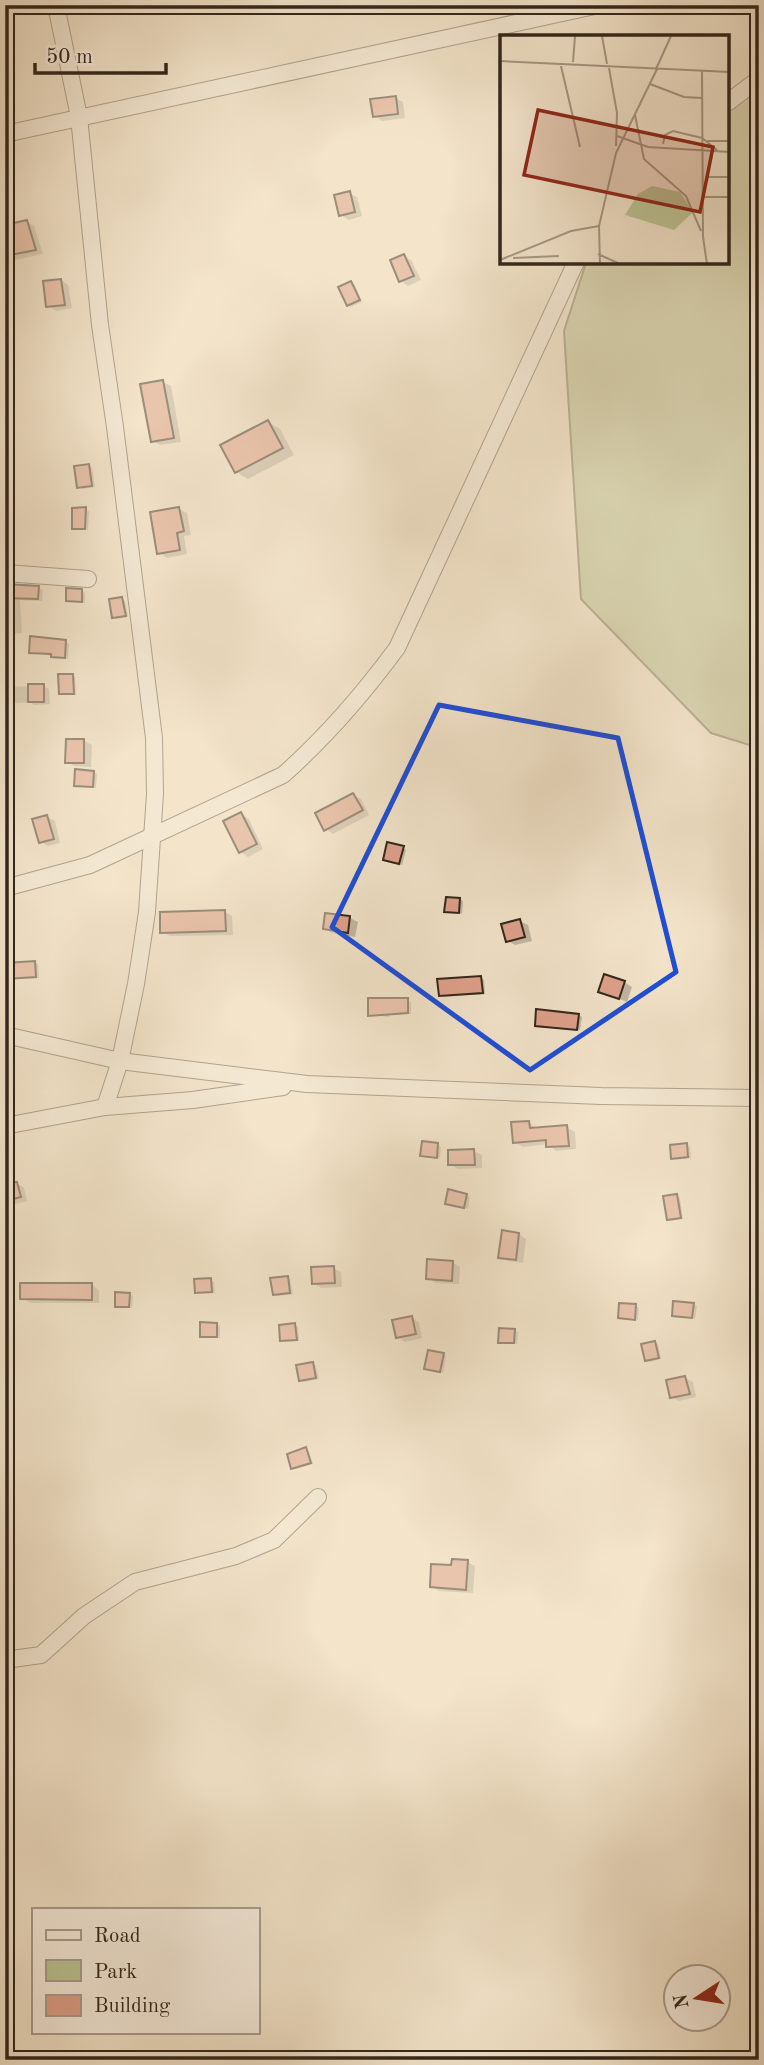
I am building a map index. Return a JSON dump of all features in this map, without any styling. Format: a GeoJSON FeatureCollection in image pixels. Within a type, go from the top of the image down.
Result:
{"type":"FeatureCollection","features":[{"type":"Feature","properties":{"kind":"street"},"geometry":{"type":"LineString","coordinates":[[5,11],[9,5]]}},
{"type":"Feature","properties":{"kind":"street"},"geometry":{"type":"LineString","coordinates":[[56,5],[79,117],[100,325],[154,738],[155,794],[147,912],[120,1061],[105,1107]]}},
{"type":"Feature","properties":{"kind":"street"},"geometry":{"type":"LineString","coordinates":[[5,134],[595,6]]}},
{"type":"Feature","properties":{"kind":"street"},"geometry":{"type":"LineString","coordinates":[[729,102],[759,79]]}},
{"type":"Feature","properties":{"kind":"street"},"geometry":{"type":"LineString","coordinates":[[5,888],[90,865],[283,775],[363,694],[397,648],[575,264]]}},
{"type":"Feature","properties":{"kind":"street"},"geometry":{"type":"LineString","coordinates":[[5,573],[88,579]]}},
{"type":"Feature","properties":{"kind":"street"},"geometry":{"type":"LineString","coordinates":[[5,1034],[120,1061],[307,1084],[601,1096],[759,1098]]}},
{"type":"Feature","properties":{"kind":"street"},"geometry":{"type":"LineString","coordinates":[[5,1126],[105,1107],[193,1100],[307,1084]]}},
{"type":"Feature","properties":{"kind":"street"},"geometry":{"type":"LineString","coordinates":[[5,1660],[41,1655],[84,1616],[135,1582],[236,1556],[274,1541],[318,1497]]}},
{"type":"Feature","properties":{"kind":"highlighted area"},"geometry":{"type":"Polygon","coordinates":[[[439,705],[618,738],[676,972],[530,1070],[332,927],[439,705]]]}},
{"type":"Feature","properties":{"kind":"green space"},"geometry":{"type":"Polygon","coordinates":[[[759,89],[759,748],[711,733],[581,599],[564,331],[586,264],[729,264],[729,109],[759,89]]]}},
{"type":"Feature","properties":{"kind":"building"},"geometry":{"type":"Polygon","coordinates":[[[396,96],[398,114],[373,117],[370,99],[396,96]]]}},
{"type":"Feature","properties":{"kind":"building"},"geometry":{"type":"Polygon","coordinates":[[[350,191],[355,212],[339,216],[334,195],[350,191]]]}},
{"type":"Feature","properties":{"kind":"building"},"geometry":{"type":"Polygon","coordinates":[[[27,220],[36,250],[5,256],[5,225],[27,220]]]}},
{"type":"Feature","properties":{"kind":"building"},"geometry":{"type":"Polygon","coordinates":[[[404,254],[414,276],[399,282],[390,260],[404,254]]]}},
{"type":"Feature","properties":{"kind":"building"},"geometry":{"type":"Polygon","coordinates":[[[61,279],[65,305],[46,307],[43,281],[61,279]]]}},
{"type":"Feature","properties":{"kind":"building"},"geometry":{"type":"Polygon","coordinates":[[[351,281],[360,300],[347,306],[338,287],[351,281]]]}},
{"type":"Feature","properties":{"kind":"building"},"geometry":{"type":"Polygon","coordinates":[[[163,380],[174,438],[151,442],[140,384],[163,380]]]}},
{"type":"Feature","properties":{"kind":"building"},"geometry":{"type":"Polygon","coordinates":[[[268,420],[283,448],[235,473],[220,445],[268,420]]]}},
{"type":"Feature","properties":{"kind":"building"},"geometry":{"type":"Polygon","coordinates":[[[89,464],[92,486],[77,488],[74,466],[89,464]]]}},
{"type":"Feature","properties":{"kind":"building"},"geometry":{"type":"Polygon","coordinates":[[[86,507],[85,529],[72,529],[72,508],[86,507]]]}},
{"type":"Feature","properties":{"kind":"building"},"geometry":{"type":"Polygon","coordinates":[[[179,507],[184,531],[177,533],[180,550],[157,554],[150,512],[179,507]]]}},
{"type":"Feature","properties":{"kind":"building"},"geometry":{"type":"Polygon","coordinates":[[[5,584],[39,586],[38,599],[5,598],[5,584]]]}},
{"type":"Feature","properties":{"kind":"building"},"geometry":{"type":"Polygon","coordinates":[[[66,588],[82,589],[82,602],[66,601],[66,588]]]}},
{"type":"Feature","properties":{"kind":"building"},"geometry":{"type":"Polygon","coordinates":[[[122,597],[126,616],[112,618],[109,599],[122,597]]]}},
{"type":"Feature","properties":{"kind":"building"},"geometry":{"type":"Polygon","coordinates":[[[30,636],[66,640],[65,658],[29,653],[30,636]]]}},
{"type":"Feature","properties":{"kind":"building"},"geometry":{"type":"Polygon","coordinates":[[[58,674],[73,674],[74,694],[59,694],[58,674]]]}},
{"type":"Feature","properties":{"kind":"building"},"geometry":{"type":"Polygon","coordinates":[[[28,684],[44,684],[44,702],[28,702],[28,684]]]}},
{"type":"Feature","properties":{"kind":"building"},"geometry":{"type":"Polygon","coordinates":[[[66,739],[84,739],[84,763],[65,763],[66,739]]]}},
{"type":"Feature","properties":{"kind":"building"},"geometry":{"type":"Polygon","coordinates":[[[75,769],[94,771],[93,787],[74,786],[75,769]]]}},
{"type":"Feature","properties":{"kind":"building"},"geometry":{"type":"Polygon","coordinates":[[[353,793],[363,810],[324,831],[315,813],[353,793]]]}},
{"type":"Feature","properties":{"kind":"building"},"geometry":{"type":"Polygon","coordinates":[[[241,812],[257,844],[239,853],[223,821],[241,812]]]}},
{"type":"Feature","properties":{"kind":"building"},"geometry":{"type":"Polygon","coordinates":[[[47,815],[54,839],[39,843],[32,819],[47,815]]]}},
{"type":"Feature","properties":{"kind":"building"},"geometry":{"type":"Polygon","coordinates":[[[387,842],[404,846],[399,864],[383,860],[387,842]]]}},
{"type":"Feature","properties":{"kind":"building"},"geometry":{"type":"Polygon","coordinates":[[[446,897],[460,898],[459,913],[444,912],[446,897]]]}},
{"type":"Feature","properties":{"kind":"building"},"geometry":{"type":"Polygon","coordinates":[[[225,910],[226,931],[160,933],[160,912],[225,910]]]}},
{"type":"Feature","properties":{"kind":"building"},"geometry":{"type":"Polygon","coordinates":[[[325,913],[350,916],[348,933],[323,929],[325,913]]]}},
{"type":"Feature","properties":{"kind":"building"},"geometry":{"type":"Polygon","coordinates":[[[520,919],[525,937],[506,942],[501,924],[520,919]]]}},
{"type":"Feature","properties":{"kind":"building"},"geometry":{"type":"Polygon","coordinates":[[[35,961],[36,977],[5,979],[5,963],[35,961]]]}},
{"type":"Feature","properties":{"kind":"building"},"geometry":{"type":"Polygon","coordinates":[[[604,974],[625,981],[619,999],[598,992],[604,974]]]}},
{"type":"Feature","properties":{"kind":"building"},"geometry":{"type":"Polygon","coordinates":[[[481,976],[483,993],[439,996],[437,979],[481,976]]]}},
{"type":"Feature","properties":{"kind":"building"},"geometry":{"type":"Polygon","coordinates":[[[368,998],[408,998],[408,1013],[368,1016],[368,998]]]}},
{"type":"Feature","properties":{"kind":"building"},"geometry":{"type":"Polygon","coordinates":[[[536,1009],[579,1014],[577,1030],[535,1026],[536,1009]]]}},
{"type":"Feature","properties":{"kind":"building"},"geometry":{"type":"Polygon","coordinates":[[[529,1121],[530,1128],[567,1125],[569,1146],[546,1147],[546,1140],[513,1143],[511,1122],[529,1121]]]}},
{"type":"Feature","properties":{"kind":"building"},"geometry":{"type":"Polygon","coordinates":[[[422,1141],[438,1143],[437,1158],[420,1156],[422,1141]]]}},
{"type":"Feature","properties":{"kind":"building"},"geometry":{"type":"Polygon","coordinates":[[[687,1143],[688,1157],[671,1159],[670,1145],[687,1143]]]}},
{"type":"Feature","properties":{"kind":"building"},"geometry":{"type":"Polygon","coordinates":[[[474,1149],[475,1165],[448,1165],[448,1150],[474,1149]]]}},
{"type":"Feature","properties":{"kind":"building"},"geometry":{"type":"Polygon","coordinates":[[[17,1182],[21,1197],[5,1201],[5,1184],[17,1182]]]}},
{"type":"Feature","properties":{"kind":"building"},"geometry":{"type":"Polygon","coordinates":[[[448,1189],[467,1194],[464,1208],[445,1204],[448,1189]]]}},
{"type":"Feature","properties":{"kind":"building"},"geometry":{"type":"Polygon","coordinates":[[[677,1194],[681,1218],[667,1220],[663,1196],[677,1194]]]}},
{"type":"Feature","properties":{"kind":"building"},"geometry":{"type":"Polygon","coordinates":[[[502,1230],[519,1233],[516,1260],[498,1258],[502,1230]]]}},
{"type":"Feature","properties":{"kind":"building"},"geometry":{"type":"Polygon","coordinates":[[[427,1259],[453,1261],[452,1281],[426,1279],[427,1259]]]}},
{"type":"Feature","properties":{"kind":"building"},"geometry":{"type":"Polygon","coordinates":[[[334,1266],[335,1283],[312,1284],[311,1267],[334,1266]]]}},
{"type":"Feature","properties":{"kind":"building"},"geometry":{"type":"Polygon","coordinates":[[[288,1276],[290,1293],[273,1295],[270,1278],[288,1276]]]}},
{"type":"Feature","properties":{"kind":"building"},"geometry":{"type":"Polygon","coordinates":[[[211,1278],[212,1292],[195,1293],[194,1279],[211,1278]]]}},
{"type":"Feature","properties":{"kind":"building"},"geometry":{"type":"Polygon","coordinates":[[[20,1283],[92,1283],[92,1300],[20,1299],[20,1283]]]}},
{"type":"Feature","properties":{"kind":"building"},"geometry":{"type":"Polygon","coordinates":[[[115,1292],[130,1293],[129,1307],[115,1307],[115,1292]]]}},
{"type":"Feature","properties":{"kind":"building"},"geometry":{"type":"Polygon","coordinates":[[[673,1301],[694,1303],[692,1318],[672,1316],[673,1301]]]}},
{"type":"Feature","properties":{"kind":"building"},"geometry":{"type":"Polygon","coordinates":[[[619,1303],[636,1304],[635,1320],[618,1318],[619,1303]]]}},
{"type":"Feature","properties":{"kind":"building"},"geometry":{"type":"Polygon","coordinates":[[[412,1316],[416,1334],[396,1338],[392,1320],[412,1316]]]}},
{"type":"Feature","properties":{"kind":"building"},"geometry":{"type":"Polygon","coordinates":[[[200,1322],[217,1323],[217,1337],[200,1337],[200,1322]]]}},
{"type":"Feature","properties":{"kind":"building"},"geometry":{"type":"Polygon","coordinates":[[[295,1323],[297,1340],[280,1341],[279,1325],[295,1323]]]}},
{"type":"Feature","properties":{"kind":"building"},"geometry":{"type":"Polygon","coordinates":[[[499,1328],[515,1329],[514,1343],[498,1343],[499,1328]]]}},
{"type":"Feature","properties":{"kind":"building"},"geometry":{"type":"Polygon","coordinates":[[[655,1341],[659,1358],[645,1361],[641,1344],[655,1341]]]}},
{"type":"Feature","properties":{"kind":"building"},"geometry":{"type":"Polygon","coordinates":[[[428,1350],[444,1353],[440,1372],[424,1369],[428,1350]]]}},
{"type":"Feature","properties":{"kind":"building"},"geometry":{"type":"Polygon","coordinates":[[[313,1362],[316,1378],[299,1381],[296,1365],[313,1362]]]}},
{"type":"Feature","properties":{"kind":"building"},"geometry":{"type":"Polygon","coordinates":[[[685,1376],[690,1394],[670,1398],[666,1380],[685,1376]]]}},
{"type":"Feature","properties":{"kind":"building"},"geometry":{"type":"Polygon","coordinates":[[[306,1447],[311,1463],[291,1469],[287,1454],[306,1447]]]}},
{"type":"Feature","properties":{"kind":"building"},"geometry":{"type":"Polygon","coordinates":[[[452,1559],[468,1560],[466,1590],[430,1587],[431,1564],[451,1565],[452,1559]]]}}]}
